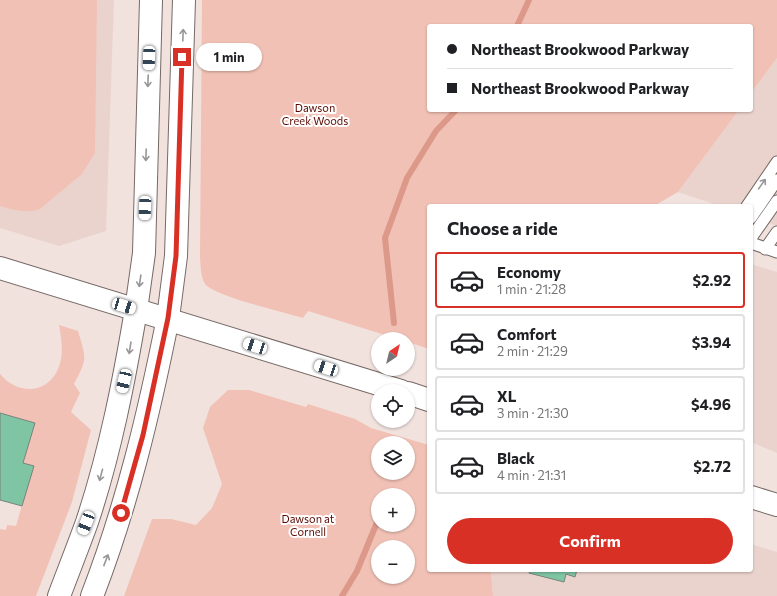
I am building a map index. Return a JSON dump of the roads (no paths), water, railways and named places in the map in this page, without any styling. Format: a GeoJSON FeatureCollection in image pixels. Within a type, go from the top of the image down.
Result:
{"type":"FeatureCollection","features":[{"type":"Feature","properties":{"kind":"main road"},"geometry":{"type":"LineString","coordinates":[[59,596],[86,523],[101,475],[127,367],[136,310],[144,253],[151,0]]}},
{"type":"Feature","properties":{"kind":"main road"},"geometry":{"type":"LineString","coordinates":[[92,596],[108,555],[141,442],[168,318],[176,256],[184,0]]}},
{"type":"Feature","properties":{"kind":"main road"},"geometry":{"type":"LineString","coordinates":[[0,268],[136,310],[168,318],[379,384]]}},
{"type":"Feature","properties":{"kind":"main road"},"geometry":{"type":"LineString","coordinates":[[415,395],[427,399]]}},
{"type":"Feature","properties":{"kind":"main road"},"geometry":{"type":"LineString","coordinates":[[753,498],[777,505]]}},
{"type":"Feature","properties":{"kind":"lane"},"geometry":{"type":"LineString","coordinates":[[748,204],[777,162]]}},
{"type":"Feature","properties":{"kind":"lane"},"geometry":{"type":"LineString","coordinates":[[753,215],[777,180]]}},
{"type":"Feature","properties":{"kind":"lane"},"geometry":{"type":"LineString","coordinates":[[753,235],[777,201]]}},
{"type":"Feature","properties":{"kind":"lane"},"geometry":{"type":"LineString","coordinates":[[766,249],[777,232]]}},
{"type":"Feature","properties":{"kind":"lane"},"geometry":{"type":"LineString","coordinates":[[753,245],[777,252]]}},
{"type":"Feature","properties":{"kind":"waterway"},"geometry":{"type":"LineString","coordinates":[[518,24],[529,0]]}},
{"type":"Feature","properties":{"kind":"waterway"},"geometry":{"type":"LineString","coordinates":[[394,323],[385,238],[407,178],[436,131],[454,112]]}},
{"type":"Feature","properties":{"kind":"waterway"},"geometry":{"type":"LineString","coordinates":[[342,596],[357,571],[373,532]]}},
{"type":"Feature","properties":{"kind":"park label","name":"Dawson Creek Woods"},"geometry":{"type":"Point","coordinates":[315,114]}},
{"type":"Feature","properties":{"kind":"park label","name":"Dawson at Cornell"},"geometry":{"type":"Point","coordinates":[308,525]}}]}
